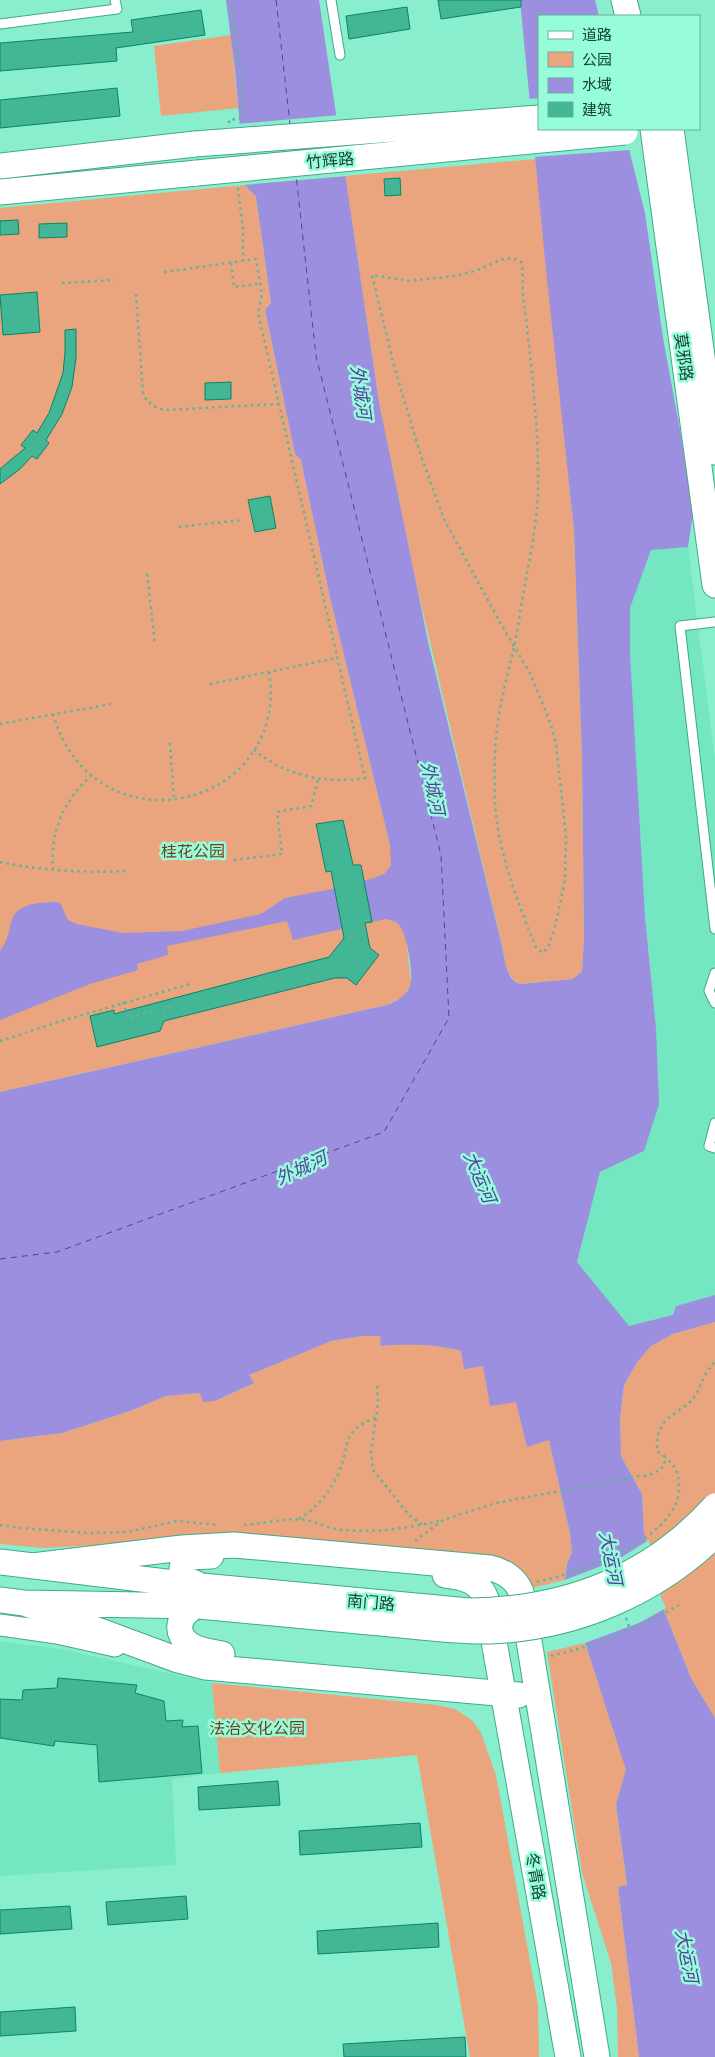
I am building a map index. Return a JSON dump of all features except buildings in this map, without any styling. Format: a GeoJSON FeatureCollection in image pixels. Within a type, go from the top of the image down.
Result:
{"type":"FeatureCollection","features":[{"type":"Feature","properties":{"kind":"main road"},"geometry":{"type":"LineString","coordinates":[[624,0],[628,15]]}},
{"type":"Feature","properties":{"kind":"main road","name":"竹辉路"},"geometry":{"type":"LineString","coordinates":[[0,166],[195,144],[538,118]]}},
{"type":"Feature","properties":{"kind":"main road","name":"竹辉路"},"geometry":{"type":"LineString","coordinates":[[0,192],[649,130]]}},
{"type":"Feature","properties":{"kind":"main road","name":"莫邪路"},"geometry":{"type":"LineString","coordinates":[[660,130],[715,452]]}},
{"type":"Feature","properties":{"kind":"main road","name":"莫邪路"},"geometry":{"type":"LineString","coordinates":[[660,130],[715,585]]}},
{"type":"Feature","properties":{"kind":"main road","name":"南门路"},"geometry":{"type":"LineString","coordinates":[[12,1601],[200,1596],[469,1611],[538,1606],[596,1588],[644,1565],[681,1539],[715,1506]]}},
{"type":"Feature","properties":{"kind":"main road","name":"南门路"},"geometry":{"type":"LineString","coordinates":[[0,1562],[200,1596],[467,1631],[534,1626],[584,1614],[639,1591],[676,1568],[715,1535]]}},
{"type":"Feature","properties":{"kind":"main road","name":"冬青路"},"geometry":{"type":"LineString","coordinates":[[32,1566],[182,1548],[226,1545],[490,1568],[509,1575],[518,1585],[520,1592],[597,2057]]}},
{"type":"Feature","properties":{"kind":"main road","name":"冬青路"},"geometry":{"type":"LineString","coordinates":[[200,1596],[182,1574],[183,1563],[190,1557],[210,1556],[462,1577],[478,1585],[485,1596],[568,2057]]}},
{"type":"Feature","properties":{"kind":"main road"},"geometry":{"type":"LineString","coordinates":[[200,1596],[183,1614],[180,1622],[180,1631],[186,1642],[206,1651],[250,1658],[502,1687]]}},
{"type":"Feature","properties":{"kind":"main road"},"geometry":{"type":"LineString","coordinates":[[12,1601],[178,1660],[205,1667],[502,1687],[536,1680]]}},
{"type":"Feature","properties":{"kind":"street"},"geometry":{"type":"LineString","coordinates":[[0,1625],[57,1633],[178,1660]]}},
{"type":"Feature","properties":{"kind":"lane"},"geometry":{"type":"LineString","coordinates":[[0,24],[117,9],[115,0]]}},
{"type":"Feature","properties":{"kind":"lane"},"geometry":{"type":"LineString","coordinates":[[331,0],[340,55]]}},
{"type":"Feature","properties":{"kind":"lane"},"geometry":{"type":"LineString","coordinates":[[715,622],[680,626],[715,930]]}},
{"type":"Feature","properties":{"kind":"lane"},"geometry":{"type":"LineString","coordinates":[[715,973],[709,992],[715,1003]]}},
{"type":"Feature","properties":{"kind":"lane"},"geometry":{"type":"LineString","coordinates":[[715,1123],[709,1146],[715,1148]]}},
{"type":"Feature","properties":{"kind":"path"},"geometry":{"type":"LineString","coordinates":[[229,120],[243,118],[240,67],[231,0]]}},
{"type":"Feature","properties":{"kind":"path"},"geometry":{"type":"LineString","coordinates":[[513,646],[498,717],[496,739],[495,788],[498,827],[515,895],[536,947],[542,952],[549,945],[556,923],[565,879],[566,834],[556,744],[550,722],[531,675],[513,646],[455,542],[444,519],[420,453],[397,374],[372,275],[409,281],[432,280],[478,270],[500,260],[512,258],[521,262],[532,375],[538,478],[535,525],[513,646]]}},
{"type":"Feature","properties":{"kind":"path"},"geometry":{"type":"LineString","coordinates":[[164,272],[256,259],[262,296],[258,314],[365,778],[336,781],[318,779],[280,767],[254,750]]}},
{"type":"Feature","properties":{"kind":"path"},"geometry":{"type":"LineString","coordinates":[[231,263],[234,287],[260,284]]}},
{"type":"Feature","properties":{"kind":"path"},"geometry":{"type":"LineString","coordinates":[[62,283],[115,280]]}},
{"type":"Feature","properties":{"kind":"path"},"geometry":{"type":"LineString","coordinates":[[136,294],[143,393],[145,399],[153,406],[165,410],[278,404]]}},
{"type":"Feature","properties":{"kind":"path"},"geometry":{"type":"LineString","coordinates":[[180,527],[243,520]]}},
{"type":"Feature","properties":{"kind":"path"},"geometry":{"type":"LineString","coordinates":[[147,574],[155,644]]}},
{"type":"Feature","properties":{"kind":"path"},"geometry":{"type":"LineString","coordinates":[[210,684],[337,658]]}},
{"type":"Feature","properties":{"kind":"path"},"geometry":{"type":"LineString","coordinates":[[53,714],[67,748],[78,763],[92,776],[108,787],[135,798],[174,800],[193,796],[220,784],[235,772],[254,750],[262,736],[269,712],[271,696],[269,671]]}},
{"type":"Feature","properties":{"kind":"path"},"geometry":{"type":"LineString","coordinates":[[0,724],[111,704]]}},
{"type":"Feature","properties":{"kind":"path"},"geometry":{"type":"LineString","coordinates":[[170,743],[174,800]]}},
{"type":"Feature","properties":{"kind":"path"},"geometry":{"type":"LineString","coordinates":[[53,870],[54,838],[60,818],[76,791],[92,776]]}},
{"type":"Feature","properties":{"kind":"path"},"geometry":{"type":"LineString","coordinates":[[234,860],[282,854],[277,812],[311,806],[318,779]]}},
{"type":"Feature","properties":{"kind":"path"},"geometry":{"type":"LineString","coordinates":[[0,862],[53,870],[128,871]]}},
{"type":"Feature","properties":{"kind":"path"},"geometry":{"type":"LineString","coordinates":[[0,1041],[123,1002],[190,984]]}},
{"type":"Feature","properties":{"kind":"path"},"geometry":{"type":"LineString","coordinates":[[123,1002],[128,1018],[175,1006]]}},
{"type":"Feature","properties":{"kind":"path"},"geometry":{"type":"LineString","coordinates":[[560,1577],[605,1560],[654,1532],[672,1513],[680,1495],[679,1478],[676,1468],[657,1451],[657,1440],[663,1424],[690,1402],[700,1389],[706,1373],[715,1362]]}},
{"type":"Feature","properties":{"kind":"path"},"geometry":{"type":"LineString","coordinates":[[377,1386],[378,1402],[371,1454],[373,1470],[409,1514],[423,1525]]}},
{"type":"Feature","properties":{"kind":"path"},"geometry":{"type":"LineString","coordinates":[[298,1520],[311,1512],[333,1486],[340,1470],[347,1440],[357,1426],[376,1418]]}},
{"type":"Feature","properties":{"kind":"path"},"geometry":{"type":"LineString","coordinates":[[390,1559],[443,1520],[496,1503],[639,1476],[648,1476],[657,1472],[666,1464],[664,1456]]}},
{"type":"Feature","properties":{"kind":"path"},"geometry":{"type":"LineString","coordinates":[[536,1680],[581,1649],[651,1621],[679,1605]]}},
{"type":"Feature","properties":{"kind":"shaded area"},"geometry":{"type":"Polygon","coordinates":[[[688,547],[715,760],[715,1295],[676,1306],[673,1315],[629,1326],[577,1263],[600,1172],[644,1151],[656,1028],[645,917],[630,653],[630,608],[651,550],[688,547]]]}},
{"type":"Feature","properties":{"kind":"shaded area"},"geometry":{"type":"Polygon","coordinates":[[[0,1641],[61,1649],[212,1683],[220,1773],[172,1779],[176,1865],[0,1876],[0,1641]]]}},
{"type":"Feature","properties":{"kind":"green space"},"geometry":{"type":"Polygon","coordinates":[[[231,35],[238,108],[161,116],[154,46],[231,35]]]}},
{"type":"Feature","properties":{"kind":"green space"},"geometry":{"type":"Polygon","coordinates":[[[536,159],[574,530],[582,759],[584,938],[582,971],[573,979],[521,984],[512,979],[505,963],[413,570],[379,402],[345,176],[536,159]]]}},
{"type":"Feature","properties":{"kind":"green space","name":"桂花公园"},"geometry":{"type":"Polygon","coordinates":[[[245,185],[256,197],[271,303],[265,311],[295,454],[301,460],[329,593],[390,845],[406,936],[411,984],[404,996],[387,1005],[0,1092],[0,208],[245,185]]]}},
{"type":"Feature","properties":{"kind":"green space"},"geometry":{"type":"Polygon","coordinates":[[[715,1322],[715,1718],[691,1678],[659,1598],[644,1532],[642,1494],[621,1456],[620,1418],[624,1385],[638,1361],[651,1346],[673,1334],[715,1322]]]}},
{"type":"Feature","properties":{"kind":"green space"},"geometry":{"type":"Polygon","coordinates":[[[362,1336],[381,1336],[381,1346],[415,1343],[461,1351],[483,1365],[549,1440],[570,1533],[572,1552],[567,1564],[565,1580],[523,1590],[521,1576],[187,1540],[43,1548],[0,1544],[0,1441],[62,1433],[130,1411],[166,1396],[200,1393],[215,1401],[254,1383],[249,1375],[331,1341],[362,1336]]]}},
{"type":"Feature","properties":{"kind":"green space"},"geometry":{"type":"Polygon","coordinates":[[[585,1643],[627,1770],[616,1804],[627,1886],[618,1887],[639,2057],[618,2057],[617,2008],[611,1963],[582,1873],[547,1652],[585,1643]]]}},
{"type":"Feature","properties":{"kind":"green space","name":"法治文化公园"},"geometry":{"type":"Polygon","coordinates":[[[212,1683],[437,1705],[455,1709],[472,1720],[481,1733],[496,1775],[538,2005],[539,2057],[470,2057],[417,1755],[220,1773],[212,1683]]]}},
{"type":"Feature","properties":{"kind":"water"},"geometry":{"type":"Polygon","coordinates":[[[226,0],[319,0],[379,402],[429,646],[505,963],[512,979],[521,984],[573,979],[582,971],[584,938],[582,759],[574,530],[546,270],[520,0],[595,0],[599,15],[538,15],[538,130],[624,130],[645,213],[663,338],[693,513],[688,547],[651,550],[630,608],[630,653],[645,917],[656,1028],[659,1104],[644,1151],[600,1172],[577,1262],[629,1326],[673,1315],[676,1306],[715,1295],[715,1322],[673,1334],[651,1346],[638,1361],[624,1385],[620,1418],[621,1456],[642,1494],[644,1532],[659,1598],[691,1678],[715,1718],[715,2057],[639,2057],[618,1887],[627,1885],[616,1804],[626,1770],[565,1580],[567,1564],[572,1552],[570,1533],[549,1440],[527,1447],[516,1402],[490,1406],[483,1366],[464,1369],[461,1351],[421,1345],[381,1346],[380,1336],[362,1336],[331,1341],[249,1375],[254,1383],[215,1401],[203,1402],[200,1393],[166,1396],[130,1411],[62,1433],[0,1441],[0,1092],[387,1005],[404,995],[411,981],[405,936],[402,929],[395,922],[385,919],[293,940],[287,921],[167,946],[168,955],[137,964],[138,970],[90,984],[0,1020],[0,951],[5,943],[15,915],[19,910],[28,906],[57,902],[60,903],[68,920],[76,924],[123,933],[182,931],[261,914],[285,898],[332,889],[374,878],[384,874],[391,866],[390,845],[329,593],[301,460],[295,454],[265,310],[271,303],[256,197],[245,185],[235,70],[226,0]]]}},
{"type":"Feature","properties":{"kind":"pier"},"geometry":{"type":"Polygon","coordinates":[[[538,98],[538,130],[625,130],[630,150],[533,157],[528,99],[538,98]]]}},
{"type":"Feature","properties":{"kind":"pier"},"geometry":{"type":"Polygon","coordinates":[[[339,115],[348,176],[243,185],[237,124],[339,115]]]}},
{"type":"Feature","properties":{"kind":"pier"},"geometry":{"type":"Polygon","coordinates":[[[649,1540],[661,1597],[666,1608],[639,1623],[582,1644],[562,1581],[617,1560],[649,1540]]]}},
{"type":"Feature","properties":{"kind":"ferry route"},"geometry":{"type":"LineString","coordinates":[[276,0],[290,124]]}},
{"type":"Feature","properties":{"kind":"ferry route"},"geometry":{"type":"LineString","coordinates":[[0,1259],[57,1252],[384,1132],[449,1018],[441,855],[316,356],[296,175]]}},
{"type":"Feature","properties":{"kind":"water label","name":"外城河"},"geometry":{"type":"Point","coordinates":[361,392]}},
{"type":"Feature","properties":{"kind":"water label","name":"外城河"},"geometry":{"type":"Point","coordinates":[433,788]}},
{"type":"Feature","properties":{"kind":"water label","name":"外城河"},"geometry":{"type":"Point","coordinates":[301,1168]}},
{"type":"Feature","properties":{"kind":"water label","name":"大运河"},"geometry":{"type":"Point","coordinates":[480,1177]}},
{"type":"Feature","properties":{"kind":"water label","name":"大运河"},"geometry":{"type":"Point","coordinates":[611,1558]}},
{"type":"Feature","properties":{"kind":"water label","name":"大运河"},"geometry":{"type":"Point","coordinates":[687,1956]}}]}
